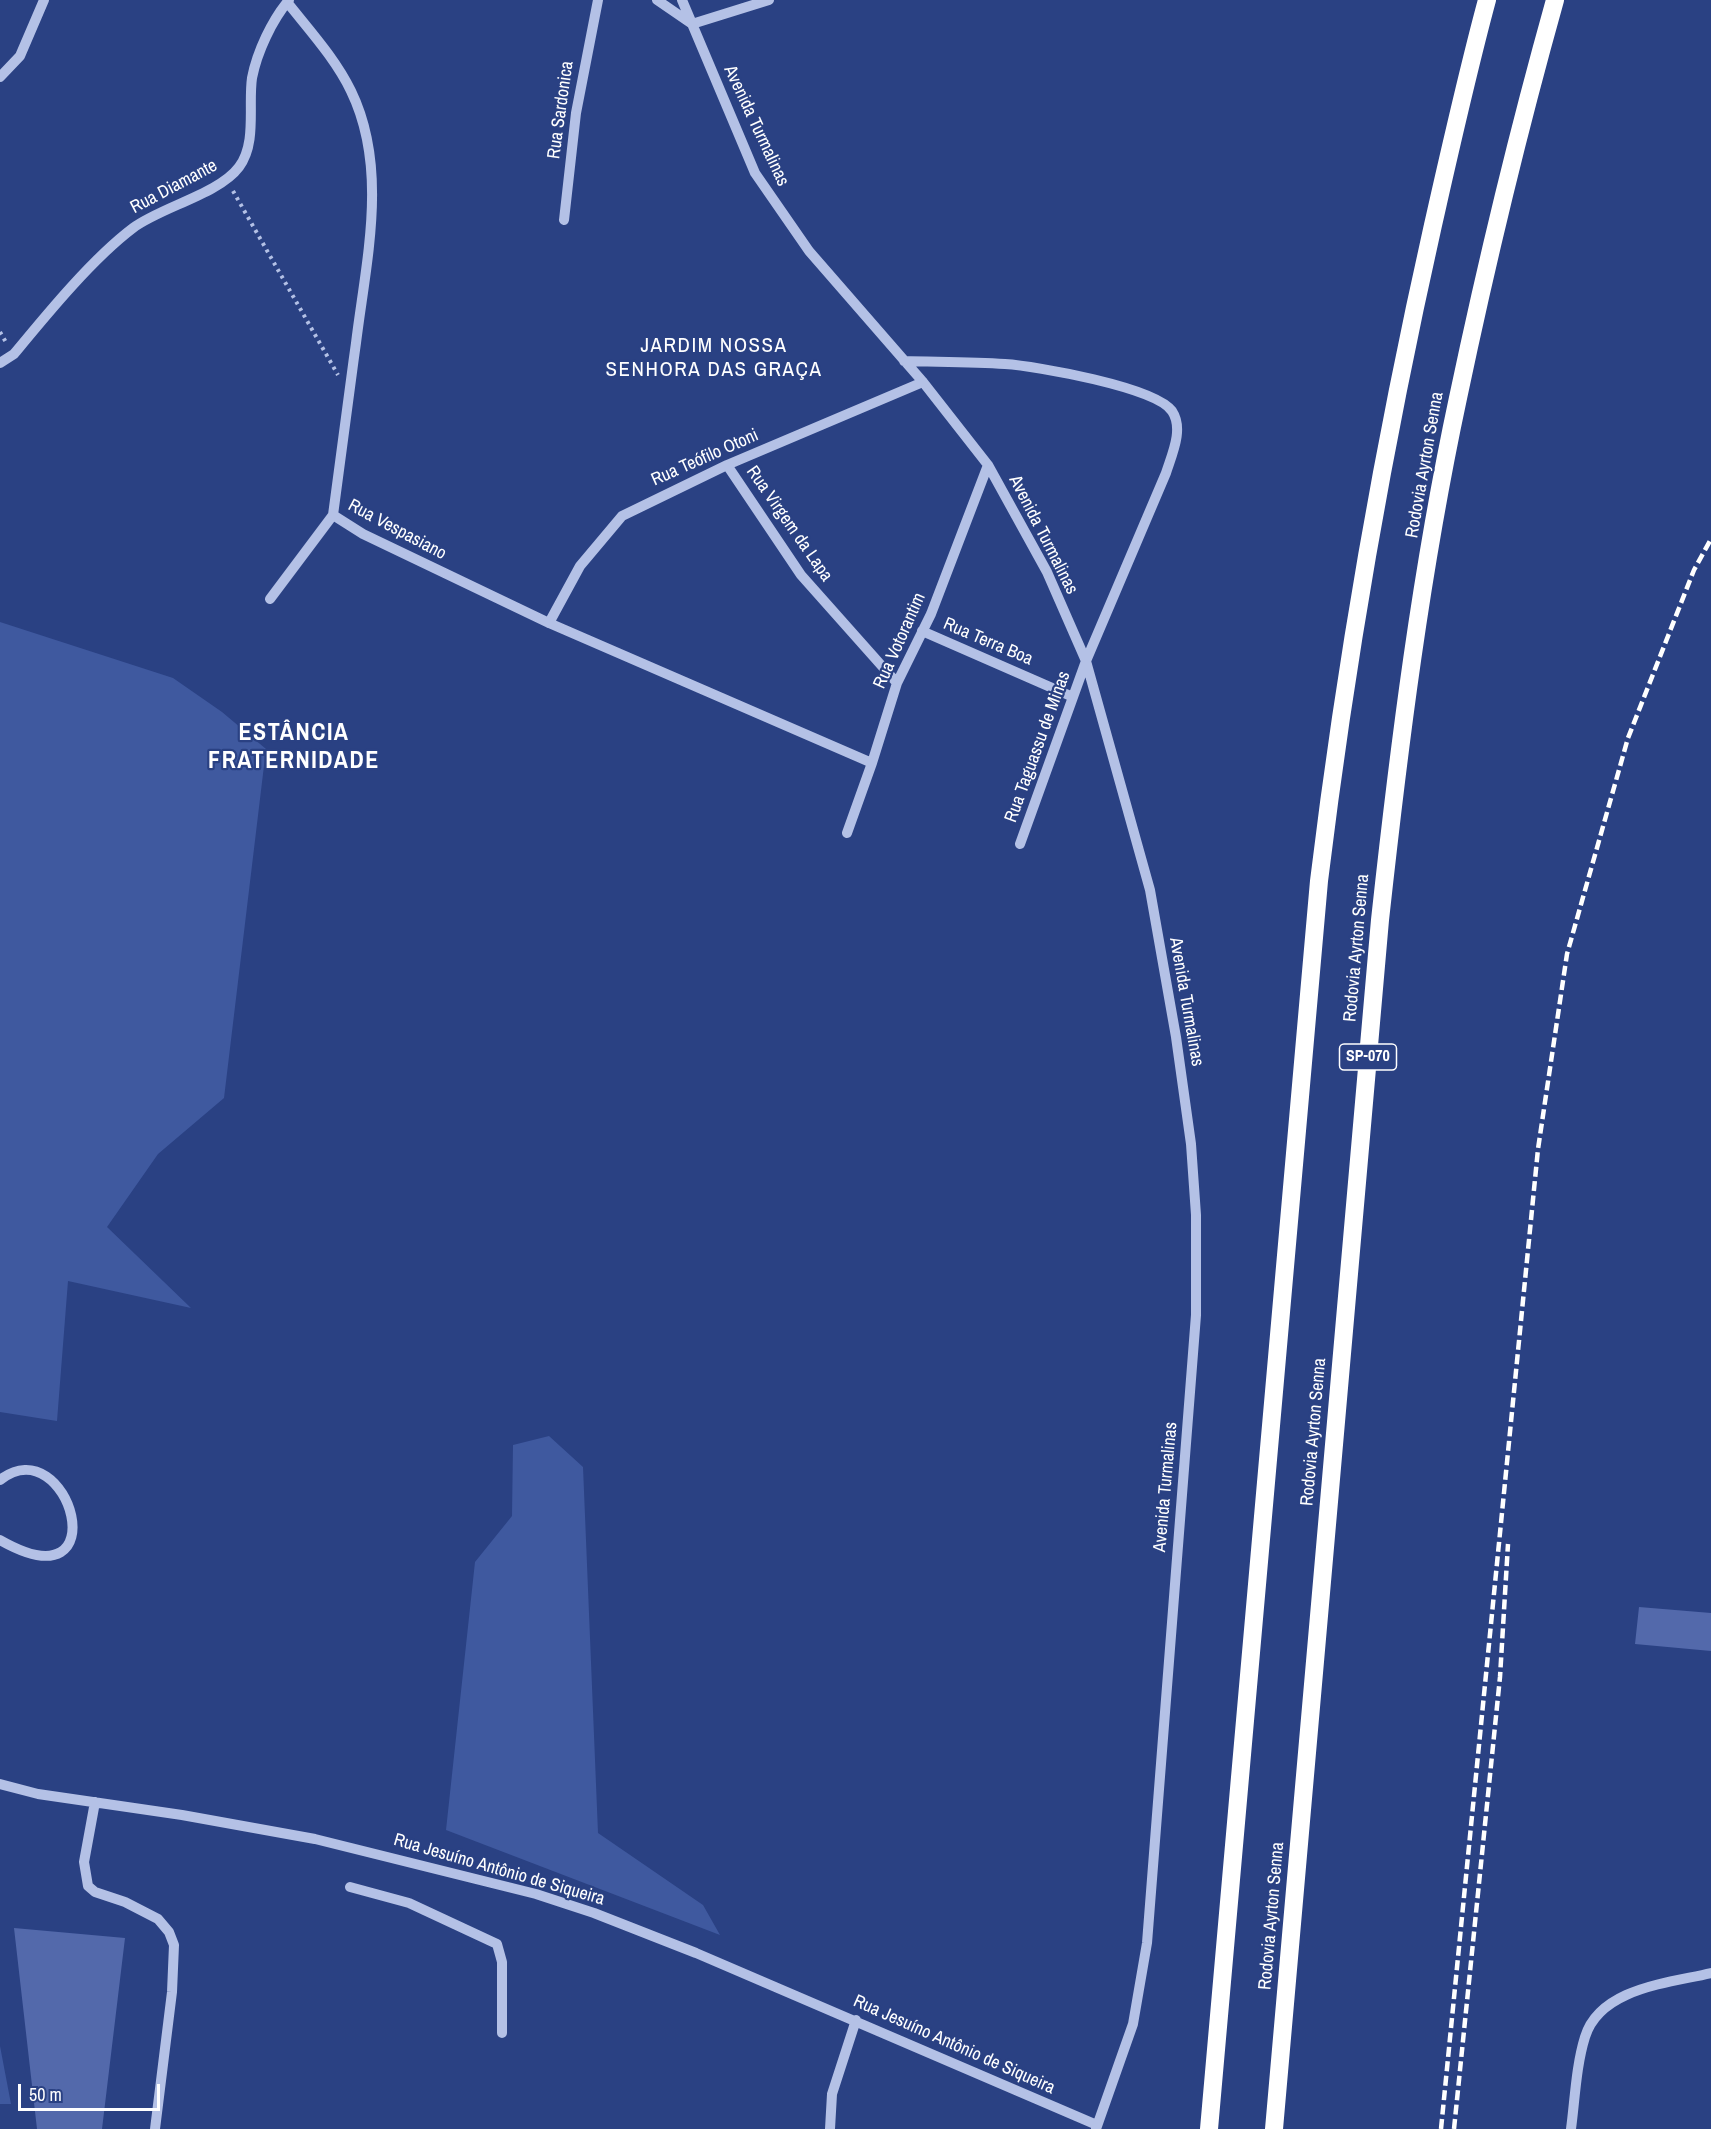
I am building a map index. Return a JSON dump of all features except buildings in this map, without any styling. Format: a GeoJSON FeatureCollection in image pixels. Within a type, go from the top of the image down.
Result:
{"type":"FeatureCollection","features":[{"type":"Feature","properties":{"kind":"highway"},"geometry":{"type":"LineString","coordinates":[[1209,2129],[1319,881],[1335,751],[1357,600],[1392,409],[1487,0]]}},
{"type":"Feature","properties":{"kind":"highway","name":"Rodovia Ayrton Senna"},"geometry":{"type":"LineString","coordinates":[[1274,2129],[1379,932],[1397,766],[1418,622],[1458,400],[1496,234],[1555,0]]}},
{"type":"Feature","properties":{"kind":"street"},"geometry":{"type":"LineString","coordinates":[[0,77],[20,56],[44,0]]}},
{"type":"Feature","properties":{"kind":"street"},"geometry":{"type":"LineString","coordinates":[[657,0],[692,24],[769,0]]}},
{"type":"Feature","properties":{"kind":"street","name":"Avenida Turmalinas"},"geometry":{"type":"LineString","coordinates":[[682,0],[737,134],[761,182],[809,251],[923,382],[988,465],[1047,572],[1086,662],[1150,890],[1176,1037],[1191,1144],[1196,1215],[1196,1315],[1147,1943],[1133,2024],[1096,2127]]}},
{"type":"Feature","properties":{"kind":"street","name":"Rua Diamante"},"geometry":{"type":"LineString","coordinates":[[0,363],[14,354],[109,247],[135,226],[227,180],[240,166],[250,138],[252,77],[262,47],[288,1]]}},
{"type":"Feature","properties":{"kind":"street","name":"Rua Vespasiano"},"geometry":{"type":"LineString","coordinates":[[288,1],[330,57],[351,91],[364,130],[371,176],[371,225],[333,515],[402,554],[549,623],[872,763]]}},
{"type":"Feature","properties":{"kind":"street","name":"Rua Sardonica"},"geometry":{"type":"LineString","coordinates":[[564,220],[576,113],[599,2]]}},
{"type":"Feature","properties":{"kind":"street","name":"Rua Taguassu de Minas"},"geometry":{"type":"LineString","coordinates":[[904,361],[1008,364],[1115,384],[1157,398],[1172,410],[1177,423],[1175,443],[1166,473],[1086,662],[1020,844]]}},
{"type":"Feature","properties":{"kind":"street","name":"Rua Teófilo Otoni"},"geometry":{"type":"LineString","coordinates":[[549,623],[579,566],[622,516],[727,465],[923,382]]}},
{"type":"Feature","properties":{"kind":"street","name":"Rua Virgem da Lapa"},"geometry":{"type":"LineString","coordinates":[[727,465],[801,575],[897,683]]}},
{"type":"Feature","properties":{"kind":"street","name":"Rua Votorantim"},"geometry":{"type":"LineString","coordinates":[[847,833],[897,683],[922,632],[988,465]]}},
{"type":"Feature","properties":{"kind":"street"},"geometry":{"type":"LineString","coordinates":[[270,599],[333,515]]}},
{"type":"Feature","properties":{"kind":"street","name":"Rua Terra Boa"},"geometry":{"type":"LineString","coordinates":[[922,632],[1073,697]]}},
{"type":"Feature","properties":{"kind":"street"},"geometry":{"type":"LineString","coordinates":[[0,1480],[12,1472],[23,1470],[38,1473],[60,1490],[68,1502],[74,1521],[67,1546],[57,1555],[44,1558],[30,1555],[0,1540]]}},
{"type":"Feature","properties":{"kind":"street","name":"Rua Jesuíno Antônio de Siqueira"},"geometry":{"type":"LineString","coordinates":[[0,1784],[27,1791],[182,1815],[315,1839],[536,1894],[638,1929],[856,2020],[1096,2127]]}},
{"type":"Feature","properties":{"kind":"street"},"geometry":{"type":"LineString","coordinates":[[95,1802],[84,1862],[88,1886],[95,1892],[125,1902],[158,1919],[169,1932],[174,1946],[172,1992],[155,2129]]}},
{"type":"Feature","properties":{"kind":"street"},"geometry":{"type":"LineString","coordinates":[[350,1887],[410,1903],[496,1944],[502,1962],[502,2033]]}},
{"type":"Feature","properties":{"kind":"street"},"geometry":{"type":"LineString","coordinates":[[1571,2129],[1585,2036],[1597,2016],[1615,2000],[1711,1972]]}},
{"type":"Feature","properties":{"kind":"street"},"geometry":{"type":"LineString","coordinates":[[830,2129],[832,2094],[856,2020]]}},
{"type":"Feature","properties":{"kind":"path"},"geometry":{"type":"LineString","coordinates":[[227,180],[349,394]]}},
{"type":"Feature","properties":{"kind":"shaded area"},"geometry":{"type":"Polygon","coordinates":[[[0,622],[173,678],[222,712],[266,749],[224,1098],[158,1154],[107,1227],[191,1308],[68,1281],[57,1421],[0,1412],[0,622]]]}},
{"type":"Feature","properties":{"kind":"shaded area"},"geometry":{"type":"Polygon","coordinates":[[[549,1436],[583,1467],[598,1833],[703,1905],[720,1935],[446,1830],[475,1562],[512,1516],[513,1445],[549,1436]]]}},
{"type":"Feature","properties":{"kind":"shaded area"},"geometry":{"type":"Polygon","coordinates":[[[0,2046],[11,2104],[0,2104],[0,2046]]]}},
{"type":"Feature","properties":{"kind":"railway"},"geometry":{"type":"LineString","coordinates":[[1441,2129],[1538,1149],[1567,954],[1628,738],[1694,570],[1711,539]]}},
{"type":"Feature","properties":{"kind":"railway"},"geometry":{"type":"LineString","coordinates":[[1454,2129],[1500,1677],[1508,1544]]}},
{"type":"Feature","properties":{"kind":"district","name":"JARDIM NOSSA SENHORA DAS GRAÇA"},"geometry":{"type":"Point","coordinates":[714,358]}},
{"type":"Feature","properties":{"kind":"district","name":"ESTÂNCIA FRATERNIDADE"},"geometry":{"type":"Point","coordinates":[294,748]}}]}
